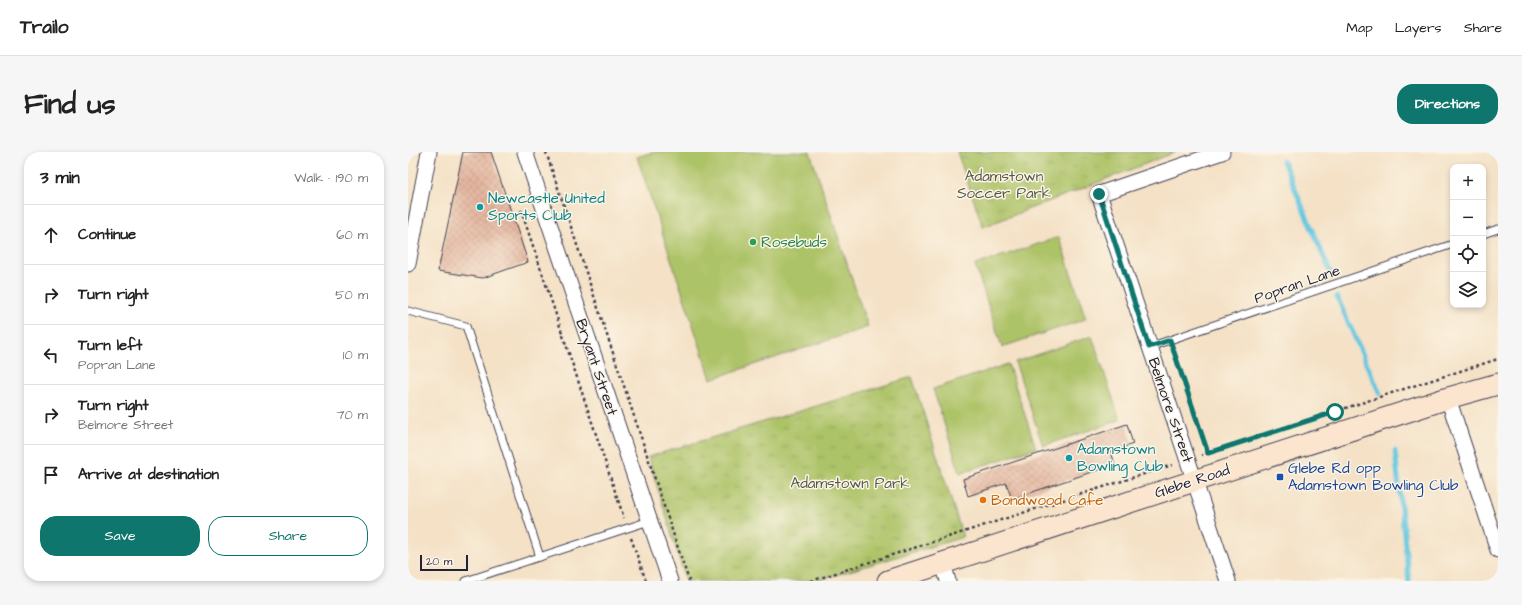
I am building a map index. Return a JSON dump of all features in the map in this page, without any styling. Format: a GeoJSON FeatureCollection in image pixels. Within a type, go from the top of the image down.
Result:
{"type":"FeatureCollection","features":[{"type":"Feature","properties":{"kind":"main road","name":"Glebe Road"},"geometry":{"type":"LineString","coordinates":[[888,581],[946,572],[1195,480],[1448,398],[1498,384]]}},
{"type":"Feature","properties":{"kind":"street"},"geometry":{"type":"LineString","coordinates":[[408,264],[429,152]]}},
{"type":"Feature","properties":{"kind":"street","name":"Bryant Street"},"geometry":{"type":"LineString","coordinates":[[525,152],[670,581]]}},
{"type":"Feature","properties":{"kind":"street","name":"Belmore Street"},"geometry":{"type":"LineString","coordinates":[[1222,152],[1099,194],[1228,581]]}},
{"type":"Feature","properties":{"kind":"street"},"geometry":{"type":"LineString","coordinates":[[1448,398],[1498,550]]}},
{"type":"Feature","properties":{"kind":"lane"},"geometry":{"type":"LineString","coordinates":[[1486,233],[1498,229]]}},
{"type":"Feature","properties":{"kind":"lane","name":"Popran Lane"},"geometry":{"type":"LineString","coordinates":[[1149,347],[1450,245]]}},
{"type":"Feature","properties":{"kind":"lane"},"geometry":{"type":"LineString","coordinates":[[408,311],[466,326],[540,558]]}},
{"type":"Feature","properties":{"kind":"lane"},"geometry":{"type":"LineString","coordinates":[[466,581],[540,558],[649,520]]}},
{"type":"Feature","properties":{"kind":"path"},"geometry":{"type":"LineString","coordinates":[[546,152],[690,581]]}},
{"type":"Feature","properties":{"kind":"path"},"geometry":{"type":"LineString","coordinates":[[521,210],[646,581]]}},
{"type":"Feature","properties":{"kind":"path"},"geometry":{"type":"LineString","coordinates":[[1170,340],[1208,453]]}},
{"type":"Feature","properties":{"kind":"path"},"geometry":{"type":"LineString","coordinates":[[1202,455],[1498,360]]}},
{"type":"Feature","properties":{"kind":"path"},"geometry":{"type":"LineString","coordinates":[[812,581],[1172,465]]}},
{"type":"Feature","properties":{"kind":"green space","name":"Rosebuds"},"geometry":{"type":"Polygon","coordinates":[[[653,152],[810,152],[868,327],[711,379],[637,157],[653,152]]]}},
{"type":"Feature","properties":{"kind":"green space","name":"Adamstown Soccer Park"},"geometry":{"type":"Polygon","coordinates":[[[957,152],[1176,152],[983,227],[957,152]]]}},
{"type":"Feature","properties":{"kind":"green space"},"geometry":{"type":"Polygon","coordinates":[[[1059,237],[1086,319],[1002,347],[975,265],[1059,237]]]}},
{"type":"Feature","properties":{"kind":"green space"},"geometry":{"type":"Polygon","coordinates":[[[1092,336],[1120,420],[1043,446],[1015,362],[1092,336]]]}},
{"type":"Feature","properties":{"kind":"green space"},"geometry":{"type":"Polygon","coordinates":[[[1008,364],[1036,448],[960,473],[933,389],[1008,364]]]}},
{"type":"Feature","properties":{"kind":"green space","name":"Adamstown Park"},"geometry":{"type":"Polygon","coordinates":[[[912,377],[963,537],[816,581],[686,581],[648,457],[912,377]]]}},
{"type":"Feature","properties":{"kind":"building","name":"Newcastle United Sports Club"},"geometry":{"type":"Polygon","coordinates":[[[463,152],[491,152],[528,262],[483,278],[438,271],[463,152]]]}},
{"type":"Feature","properties":{"kind":"building","name":"Adamstown Bowling Club"},"geometry":{"type":"Polygon","coordinates":[[[1127,424],[1133,444],[1111,452],[1115,464],[1012,499],[1006,483],[968,496],[963,479],[1127,424]]]}},
{"type":"Feature","properties":{"kind":"waterway"},"geometry":{"type":"LineString","coordinates":[[1283,161],[1332,276]]}},
{"type":"Feature","properties":{"kind":"waterway"},"geometry":{"type":"LineString","coordinates":[[1337,297],[1380,394]]}},
{"type":"Feature","properties":{"kind":"waterway"},"geometry":{"type":"LineString","coordinates":[[1395,451],[1409,581]]}},
{"type":"Feature","properties":{"kind":"place","name":"Newcastle United Sports Club"},"geometry":{"type":"Point","coordinates":[480,207]}},
{"type":"Feature","properties":{"kind":"place","name":"Rosebuds"},"geometry":{"type":"Point","coordinates":[753,242]}},
{"type":"Feature","properties":{"kind":"place","name":"Adamstown Bowling Club"},"geometry":{"type":"Point","coordinates":[1069,458]}},
{"type":"Feature","properties":{"kind":"place","name":"Glebe Rd opp Adamstown Bowling Club"},"geometry":{"type":"Point","coordinates":[1280,477]}},
{"type":"Feature","properties":{"kind":"place","name":"Bondwood Cafe"},"geometry":{"type":"Point","coordinates":[983,500]}},
{"type":"Feature","properties":{"kind":"route"},"geometry":{"type":"LineString","coordinates":[[1099,194],[1149,347],[1170,340],[1208,453],[1335,412]]}}]}
